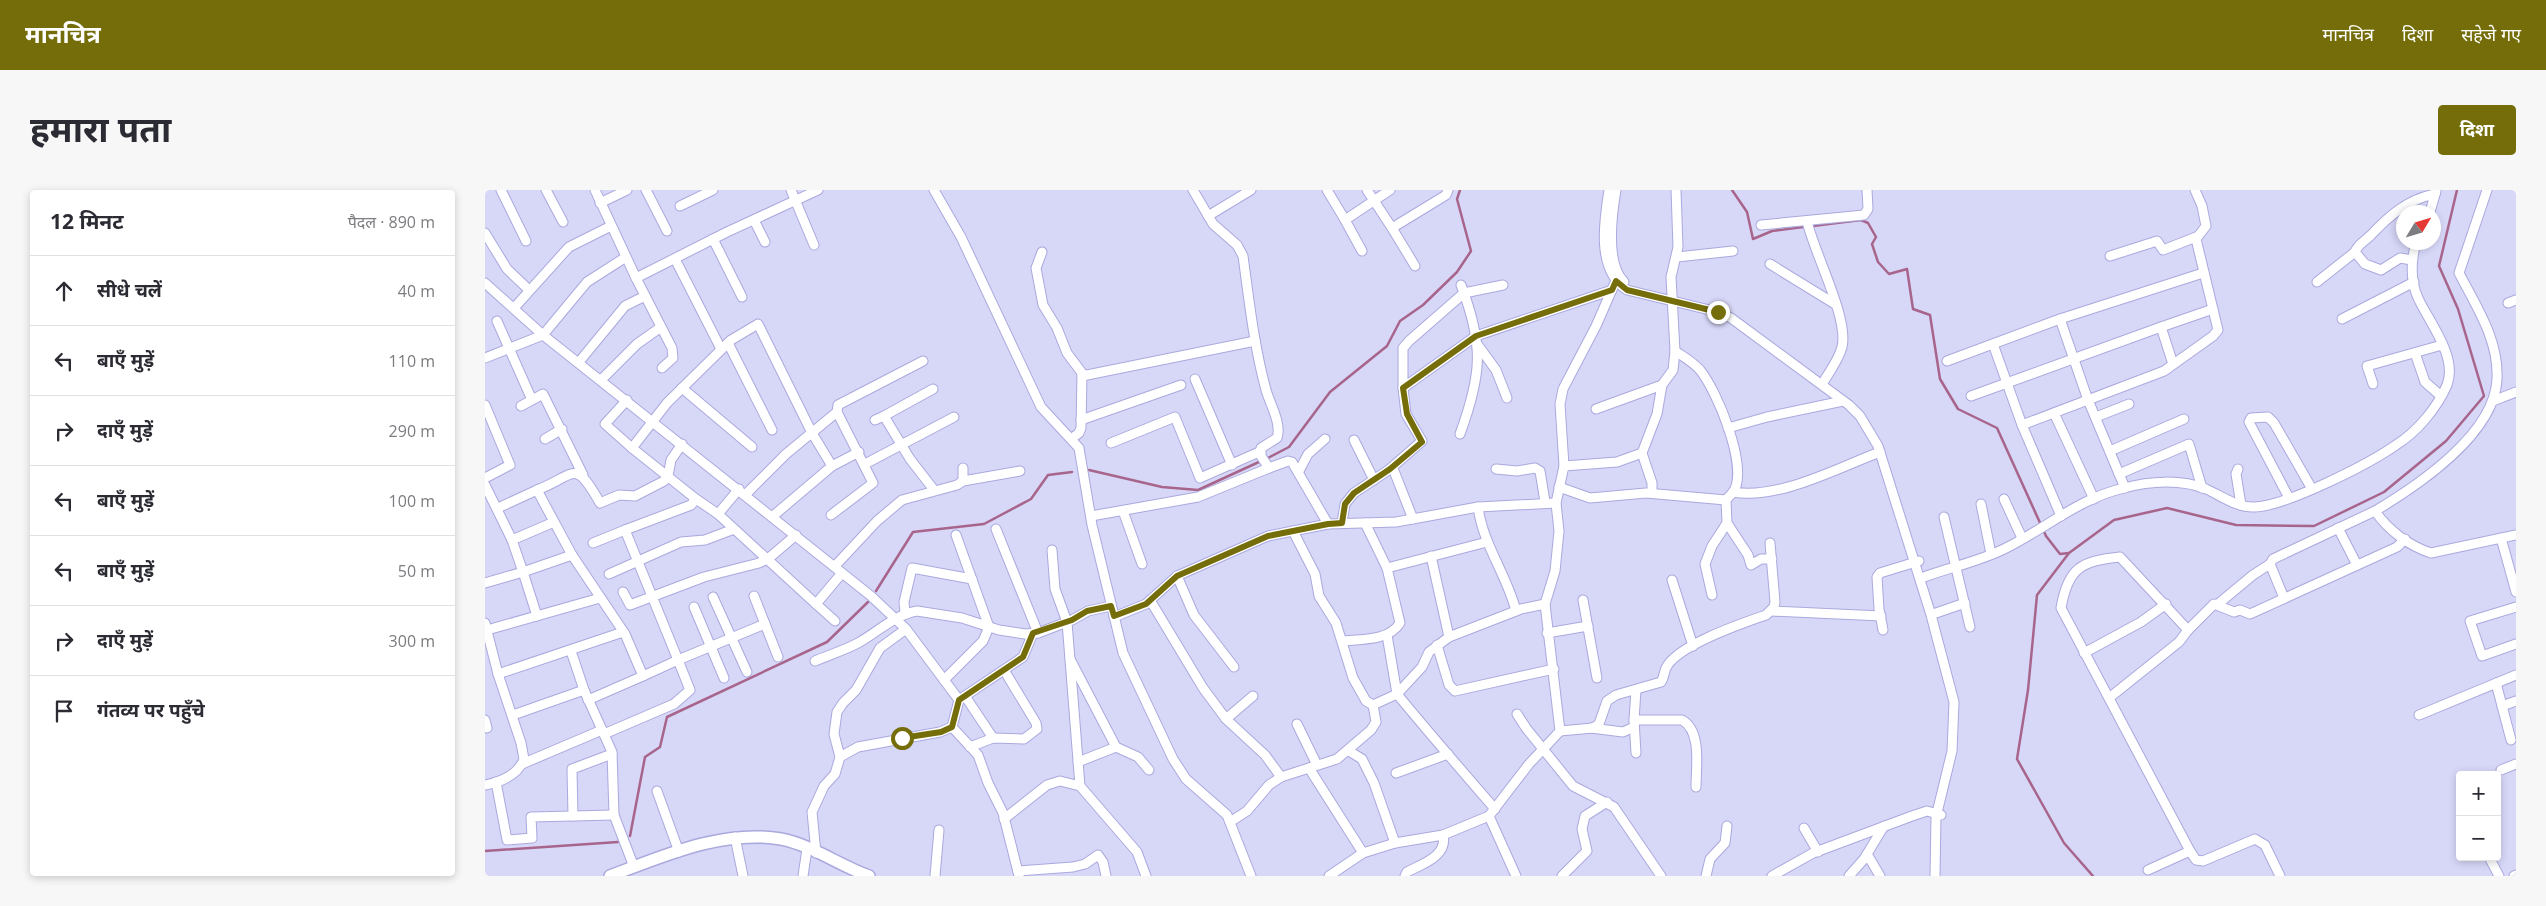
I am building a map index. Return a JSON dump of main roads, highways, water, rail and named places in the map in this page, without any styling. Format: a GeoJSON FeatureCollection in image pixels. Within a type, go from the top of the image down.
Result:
{"type":"FeatureCollection","features":[{"type":"Feature","properties":{"kind":"main road"},"geometry":{"type":"LineString","coordinates":[[610,876],[679,852],[735,838],[781,839],[812,851],[852,873],[869,876]]}},
{"type":"Feature","properties":{"kind":"waterway"},"geometry":{"type":"LineString","coordinates":[[1266,459],[1289,447],[1330,392],[1387,346],[1400,321],[1423,305],[1457,272],[1471,251],[1457,199],[1460,190]]}},
{"type":"Feature","properties":{"kind":"waterway"},"geometry":{"type":"LineString","coordinates":[[1732,190],[1747,212],[1753,239],[1772,231],[1803,227]]}},
{"type":"Feature","properties":{"kind":"waterway"},"geometry":{"type":"LineString","coordinates":[[2093,876],[2064,843],[2017,759],[2028,690],[2037,595],[2069,553],[2114,520],[2167,508],[2236,525],[2314,526],[2384,492],[2446,441],[2484,396],[2458,309],[2439,266],[2457,190]]}},
{"type":"Feature","properties":{"kind":"waterway"},"geometry":{"type":"LineString","coordinates":[[1813,226],[1861,220],[1868,223],[1876,237],[1872,244],[1878,262],[1889,274],[1907,269],[1913,309],[1930,315],[1940,379],[1958,409],[1997,428],[2046,536],[2060,554],[2069,553]]}},
{"type":"Feature","properties":{"kind":"waterway"},"geometry":{"type":"LineString","coordinates":[[1089,470],[1162,487],[1198,490],[1261,461]]}},
{"type":"Feature","properties":{"kind":"waterway"},"geometry":{"type":"LineString","coordinates":[[876,591],[913,532],[984,524],[1031,499],[1048,475],[1072,472]]}},
{"type":"Feature","properties":{"kind":"waterway"},"geometry":{"type":"LineString","coordinates":[[630,836],[645,757],[660,747],[667,717],[827,642],[868,602]]}},
{"type":"Feature","properties":{"kind":"waterway"},"geometry":{"type":"LineString","coordinates":[[485,851],[618,842]]}}]}
